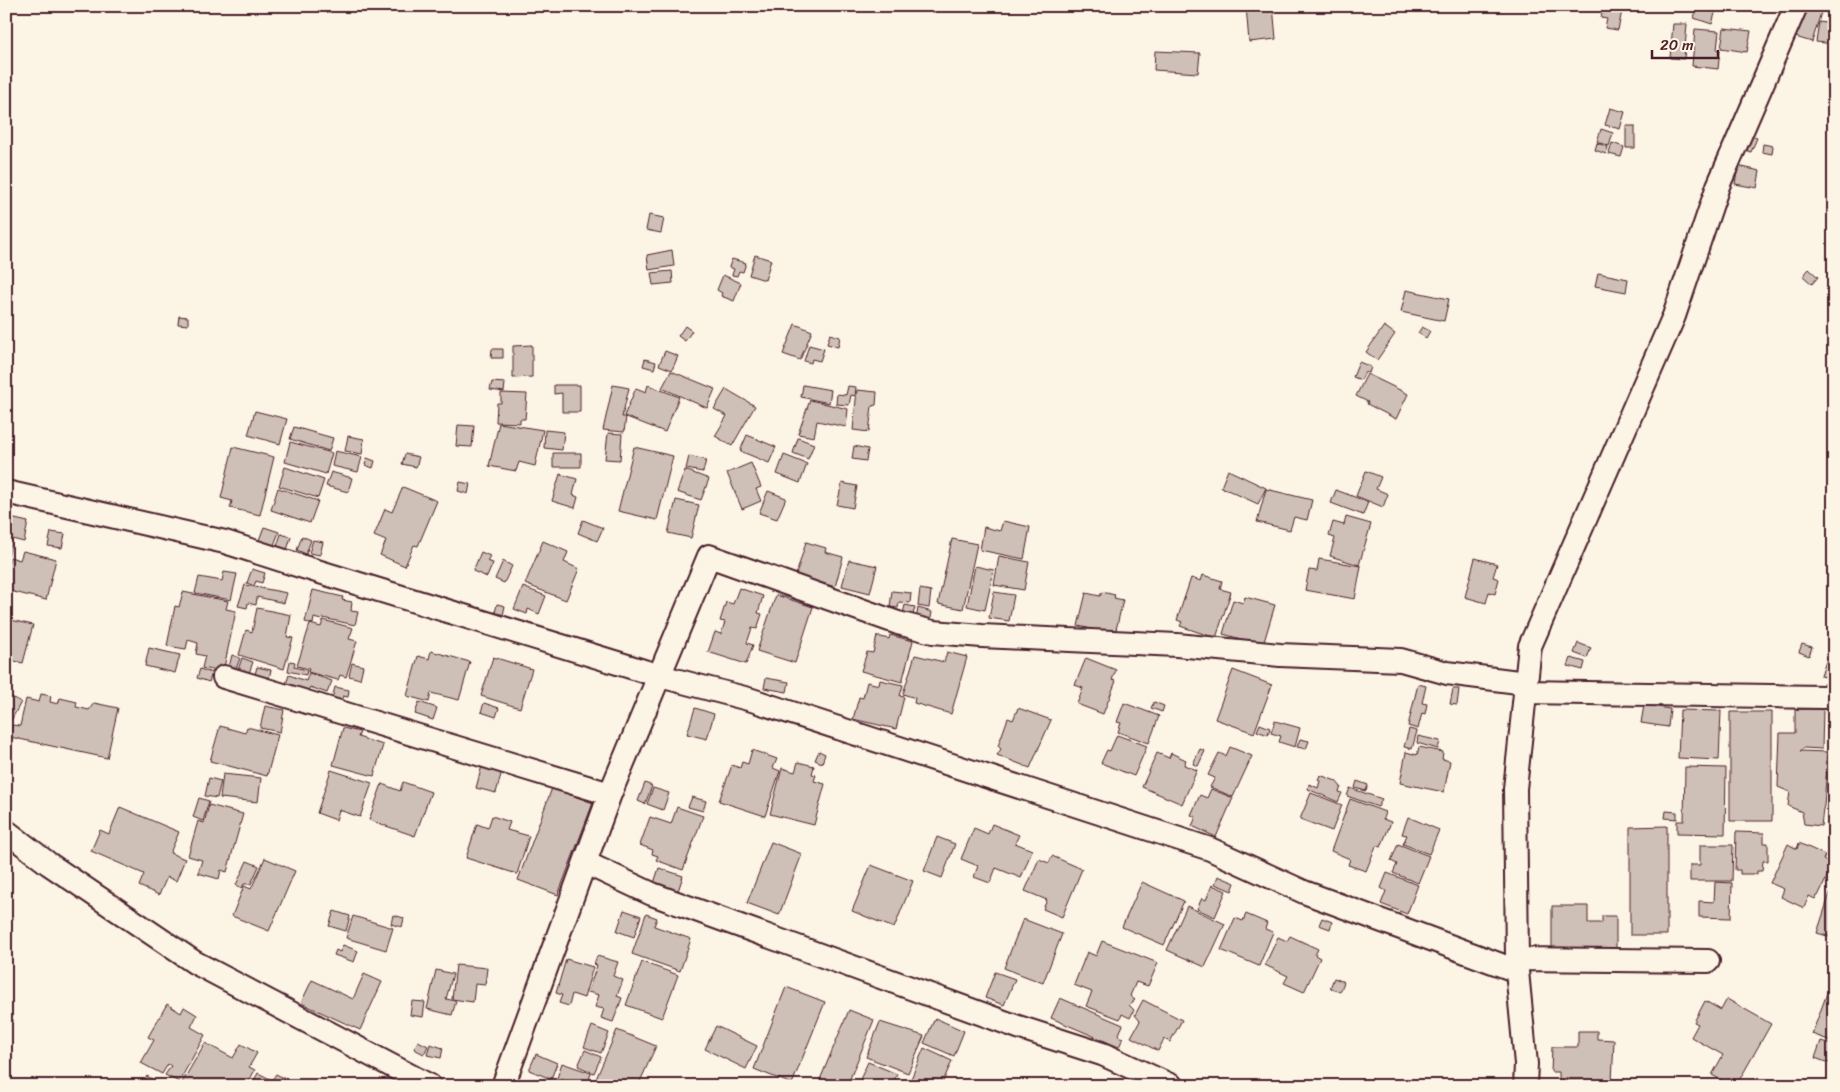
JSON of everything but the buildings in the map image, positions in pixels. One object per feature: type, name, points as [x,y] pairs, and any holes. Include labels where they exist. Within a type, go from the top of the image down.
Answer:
[{"type":"street","points":[[1708,961],[1518,959],[1515,789],[1530,646],[1674,316],[1718,186],[1796,6]]},
{"type":"street","points":[[6,492],[225,542],[660,676],[752,700],[1210,849],[1304,892],[1517,971],[1526,1064],[1525,1086]]},
{"type":"street","points":[[503,1086],[610,794],[709,556],[898,622],[933,632],[1177,645],[1280,655],[1401,660],[1447,673],[1525,688],[1824,697],[1834,694]]},
{"type":"street","points":[[224,677],[610,794]]},
{"type":"street","points":[[6,831],[49,864],[194,962],[430,1086]]},
{"type":"street","points":[[586,863],[652,894],[1018,1027],[1102,1054],[1172,1086]]}]
